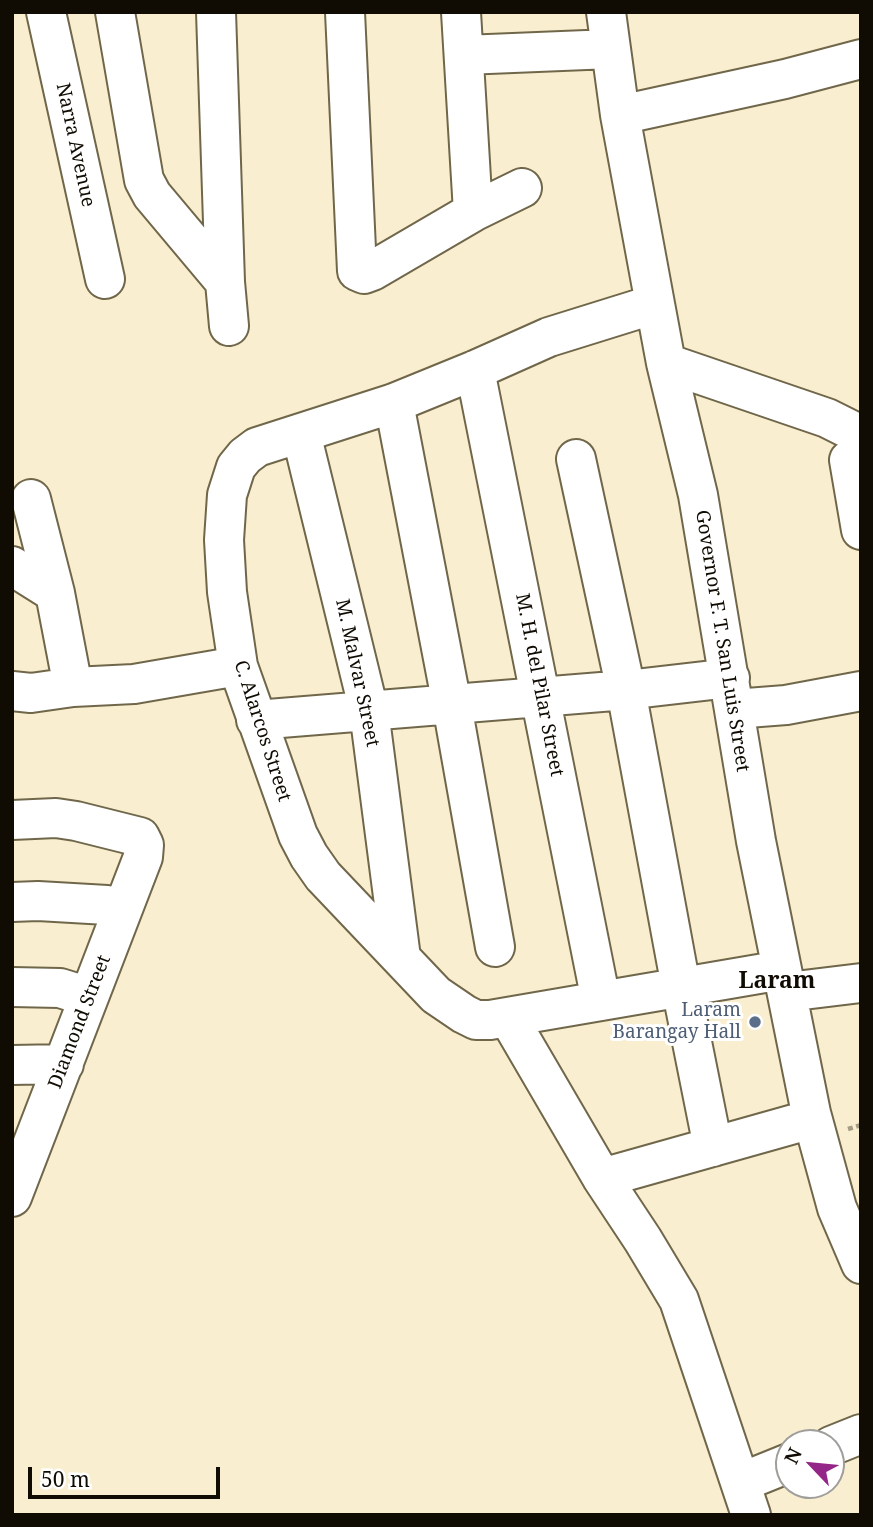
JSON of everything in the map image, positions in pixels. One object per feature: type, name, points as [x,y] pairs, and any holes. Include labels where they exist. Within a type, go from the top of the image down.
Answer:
[{"type":"street","name":"Narra Avenue","points":[[46,12],[104,279]]},
{"type":"street","points":[[115,12],[144,180],[152,195],[225,282]]},
{"type":"street","points":[[216,12],[225,282],[229,326]]},
{"type":"street","points":[[345,12],[357,271],[364,274],[372,271],[473,212],[522,188]]},
{"type":"street","points":[[461,12],[473,212]]},
{"type":"street","points":[[464,55],[608,31]]},
{"type":"street","name":"Governor F. T. San Luis Street","points":[[608,31],[620,115],[654,304],[698,495],[756,841],[815,1130],[837,1208],[861,1264]]},
{"type":"street","points":[[620,115],[785,79],[861,59]]},
{"type":"street","name":"C. Alarcos Street","points":[[654,304],[549,337],[394,403],[257,447],[245,456],[230,481],[224,540],[227,592],[238,666],[298,835],[309,856],[323,876],[436,995],[457,1011],[476,1020],[490,1020],[681,987],[785,981],[861,983]]},
{"type":"street","points":[[666,363],[827,418],[855,447],[861,530]]},
{"type":"street","name":"M. H. del Pilar Street","points":[[475,370],[601,1001]]},
{"type":"street","points":[[394,403],[495,947]]},
{"type":"street","name":"M. Malvar Street","points":[[301,433],[369,711],[401,958]]},
{"type":"street","points":[[576,458],[626,690],[713,1147]]},
{"type":"street","points":[[31,499],[55,593],[73,687]]},
{"type":"street","points":[[12,566],[55,593]]},
{"type":"street","points":[[12,691],[31,693],[73,687],[134,684],[238,666]]},
{"type":"street","points":[[256,720],[626,690],[732,693],[786,705],[861,691]]},
{"type":"street","name":"Diamond Street","points":[[12,820],[55,818],[76,821],[140,838],[144,845],[143,858],[64,1064],[20,1155],[12,1197]]},
{"type":"street","points":[[12,902],[107,905],[122,911]]},
{"type":"street","points":[[12,987],[61,988],[89,997]]},
{"type":"street","points":[[508,1017],[602,1178],[679,1300],[747,1499],[775,1475]]},
{"type":"street","points":[[12,1065],[64,1064]]},
{"type":"street","points":[[602,1178],[794,1124]]},
{"type":"place","name":"Laram Barangay Hall","points":[[755,1022]]},
{"type":"district","name":"Laram","points":[[777,981]]}]
